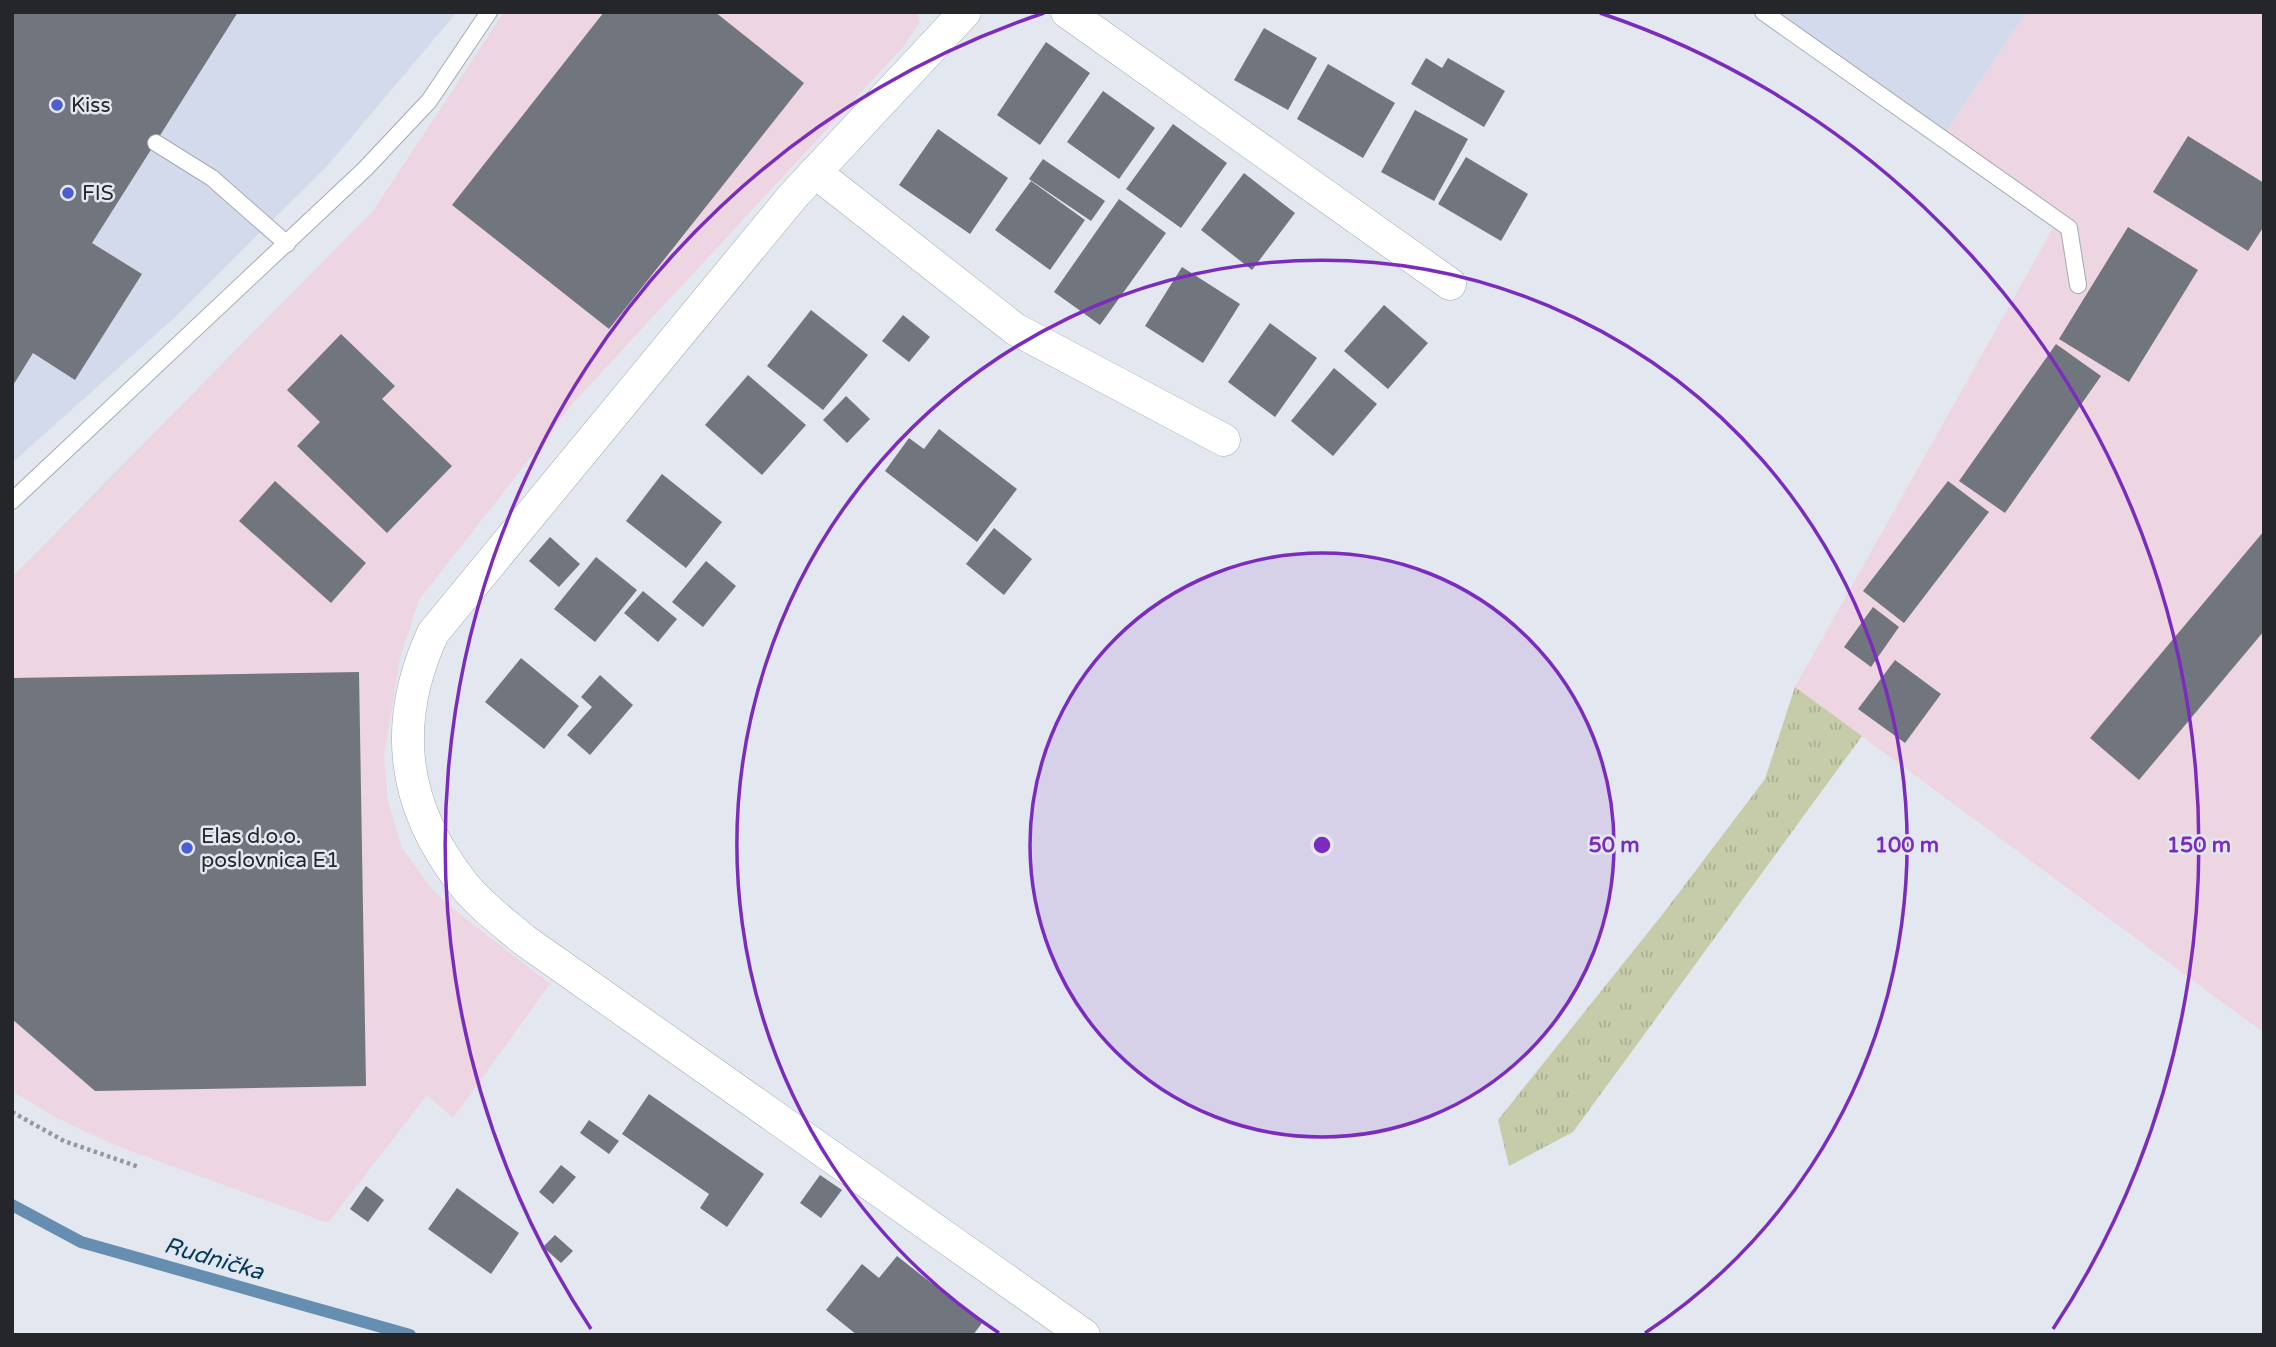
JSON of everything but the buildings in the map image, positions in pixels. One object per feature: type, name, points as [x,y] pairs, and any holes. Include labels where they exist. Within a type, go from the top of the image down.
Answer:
[{"type":"street","points":[[965,12],[815,172],[433,633],[418,666],[409,700],[410,779],[419,810],[465,886],[524,940],[1084,1335]]},
{"type":"street","points":[[1066,12],[1450,284]]},
{"type":"street","points":[[815,172],[1015,329],[1224,440]]},
{"type":"lane","points":[[12,501],[365,169],[429,101],[489,12]]},
{"type":"lane","points":[[1763,12],[2069,228],[2078,285]]},
{"type":"lane","points":[[156,143],[212,178],[287,244]]},
{"type":"path","points":[[12,1112],[64,1141],[139,1167]]},
{"type":"shaded area","points":[[12,12],[457,12],[328,165],[173,319],[12,463]]},
{"type":"shaded area","points":[[504,12],[917,12],[920,22],[903,47],[574,402],[419,600],[400,658],[384,756],[388,801],[402,848],[432,889],[451,907],[550,984],[453,1118],[427,1095],[328,1223],[117,1146],[55,1117],[12,1091],[12,577],[373,211]]},
{"type":"shaded area","points":[[1780,12],[2027,12],[1942,138]]},
{"type":"shaded area","points":[[2027,12],[2264,12],[2264,1033],[1795,687],[2057,221],[1942,138]]},
{"type":"green space","points":[[1795,687],[1862,736],[1573,1132],[1509,1166],[1498,1120],[1662,915],[1765,779]]},
{"type":"waterway","name":"Rudnička","points":[[12,1205],[81,1242],[410,1335]]},
{"type":"place","name":"Kiss","points":[[57,105]]},
{"type":"place","name":"FIS","points":[[68,193]]},
{"type":"place","name":"Elas d.o.o. poslovnica E1","points":[[187,848]]}]
